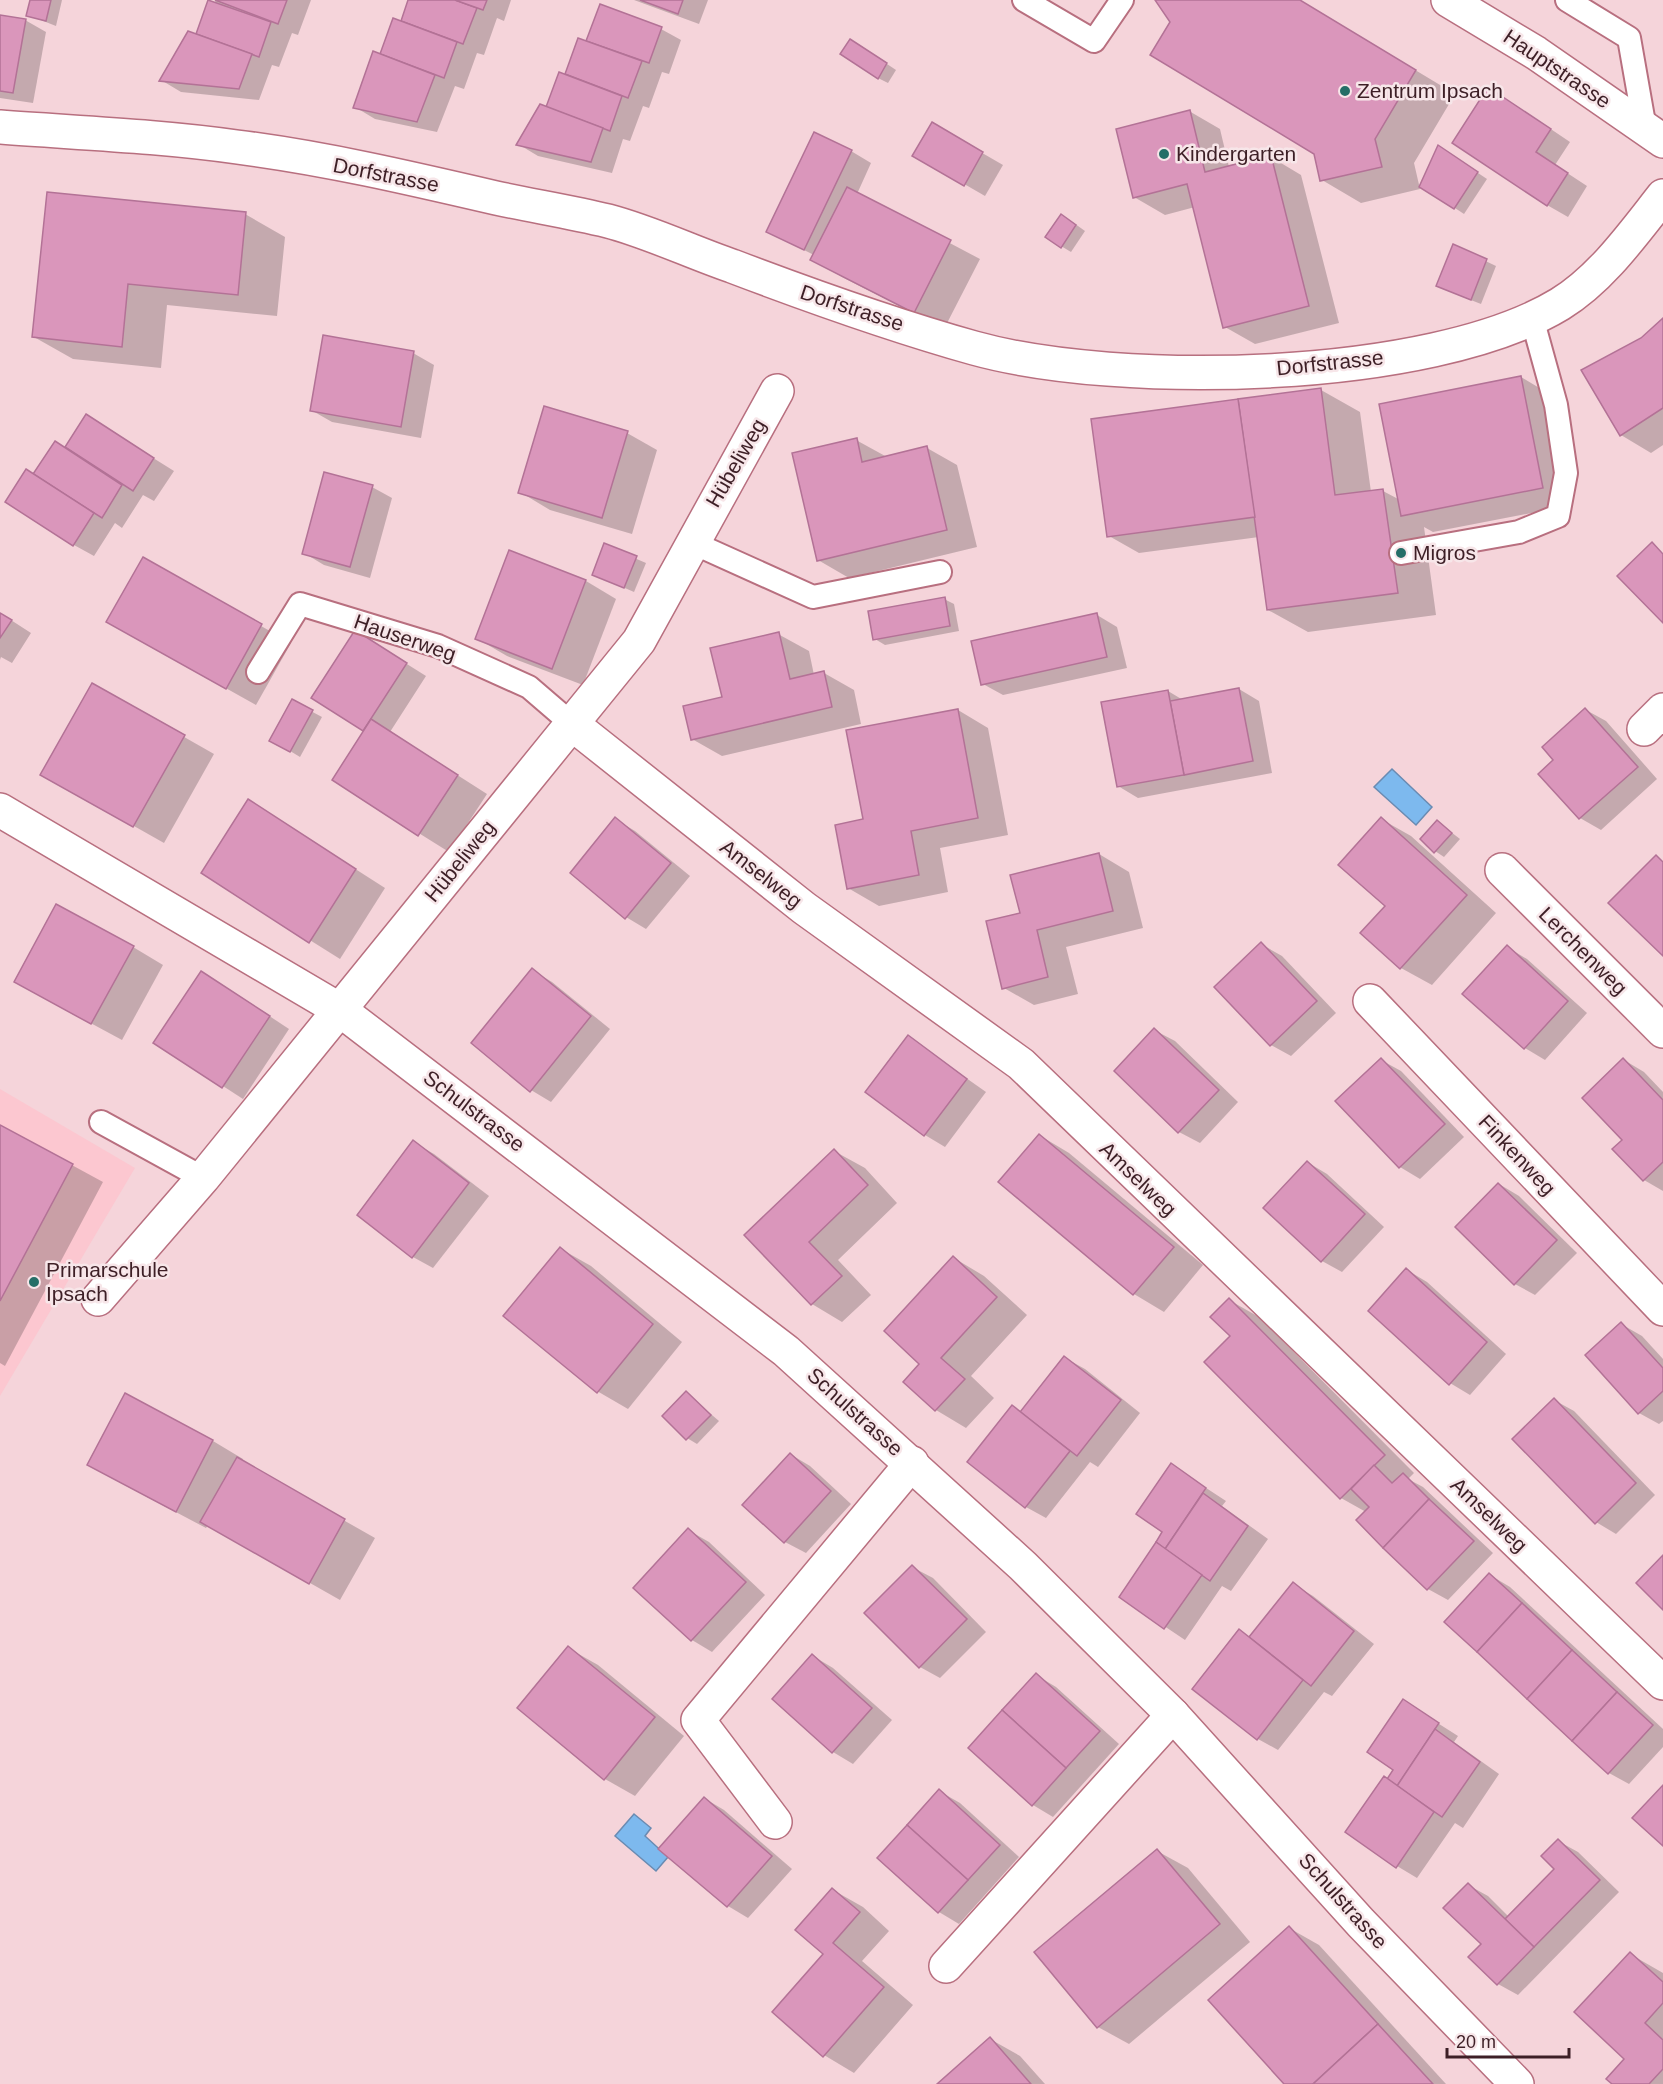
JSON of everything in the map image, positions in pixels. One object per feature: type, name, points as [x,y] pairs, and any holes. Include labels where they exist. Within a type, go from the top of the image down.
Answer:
[{"type":"street","name":"Hauptstrasse","points":[[1448,0],[1536,53],[1654,135]]},
{"type":"street","name":"Dorfstrasse","points":[[0,127],[236,146],[408,178],[612,222],[816,298],[978,349],[1090,368],[1222,373],[1337,364],[1422,352],[1478,338],[1532,318],[1561,303],[1591,281],[1663,196]]},
{"type":"street","name":"Hübeliweg","points":[[98,1299],[203,1178],[639,641],[691,543],[777,391]]},
{"type":"street","name":"Amselweg","points":[[572,724],[804,908],[1021,1064],[1663,1683]]},
{"type":"street","name":"Schulstrasse","points":[[0,810],[340,1010],[786,1351],[1023,1566],[1173,1715],[1361,1923],[1517,2084]]},
{"type":"street","name":"Lerchenweg","points":[[1502,870],[1663,1031]]},
{"type":"street","name":"Finkenweg","points":[[1370,1001],[1663,1309]]},
{"type":"street","name":"Schulstrasse","points":[[775,1822],[699,1720],[912,1463]]},
{"type":"street","points":[[946,1966],[1173,1715]]},
{"type":"lane","points":[[1024,0],[1094,41],[1122,0]]},
{"type":"lane","points":[[1567,0],[1629,38],[1654,135]]},
{"type":"lane","points":[[1401,553],[1519,532],[1558,516],[1566,473],[1556,405],[1532,318]]},
{"type":"lane","points":[[691,543],[813,597],[940,572]]},
{"type":"lane","name":"Hauserweg","points":[[258,672],[300,604],[438,646],[529,687],[572,724]]},
{"type":"lane","points":[[101,1122],[203,1178]]},
{"type":"shaded area","name":"Primarschule Ipsach","points":[[0,1089],[135,1168],[0,1396]]},
{"type":"water","points":[[1392,769],[1432,807],[1416,825],[1374,787]]},
{"type":"water","points":[[634,1814],[651,1828],[645,1836],[668,1857],[656,1871],[615,1836]]},
{"type":"building","points":[[30,0],[51,0],[46,21],[26,16]]},
{"type":"building","points":[[208,0],[271,22],[259,57],[196,34]]},
{"type":"building","points":[[215,0],[287,0],[278,24]]},
{"type":"building","points":[[408,0],[455,0],[477,8],[463,44],[401,21]]},
{"type":"building","points":[[455,0],[487,0],[483,10]]},
{"type":"building","points":[[640,0],[683,0],[678,14]]},
{"type":"building","points":[[1155,0],[1300,0],[1416,70],[1375,139],[1382,167],[1320,181],[1314,154],[1150,55],[1170,22]]},
{"type":"building","points":[[600,4],[662,27],[649,63],[586,41]]},
{"type":"building","points":[[0,15],[26,19],[13,93],[0,91]]},
{"type":"building","points":[[393,18],[457,42],[444,78],[380,54]]},
{"type":"building","points":[[188,31],[252,54],[239,89],[159,81]]},
{"type":"building","points":[[578,38],[642,61],[628,98],[565,74]]},
{"type":"building","points":[[850,39],[887,63],[878,79],[840,54]]},
{"type":"building","points":[[373,51],[435,75],[417,122],[353,108]]},
{"type":"building","points":[[559,72],[622,96],[610,131],[546,107]]},
{"type":"building","points":[[1488,87],[1551,129],[1536,152],[1568,173],[1547,206],[1452,143]]},
{"type":"building","points":[[540,104],[603,128],[591,162],[516,145]]},
{"type":"building","points":[[1190,110],[1205,172],[1271,155],[1309,306],[1223,328],[1187,184],[1133,198],[1116,129]]},
{"type":"building","points":[[932,122],[983,152],[964,186],[912,156]]},
{"type":"building","points":[[814,132],[852,150],[804,250],[766,232]]},
{"type":"building","points":[[1438,145],[1478,172],[1454,209],[1419,187]]},
{"type":"building","points":[[847,187],[951,240],[914,313],[810,260]]},
{"type":"building","points":[[47,192],[246,212],[238,295],[128,284],[122,347],[32,337]]},
{"type":"building","points":[[1061,214],[1076,225],[1061,248],[1045,237]]},
{"type":"building","points":[[1453,244],[1487,259],[1471,300],[1436,286]]},
{"type":"building","points":[[1663,318],[1663,408],[1620,436],[1581,370],[1641,338]]},
{"type":"building","points":[[323,335],[414,351],[401,427],[310,411]]},
{"type":"building","points":[[1521,376],[1543,488],[1401,516],[1379,404]]},
{"type":"building","points":[[1321,388],[1335,495],[1383,489],[1398,593],[1267,610],[1238,399]]},
{"type":"building","points":[[1238,399],[1255,517],[1107,537],[1091,419]]},
{"type":"building","points":[[544,406],[628,431],[602,518],[518,493]]},
{"type":"building","points":[[86,414],[154,458],[133,491],[65,447]]},
{"type":"building","points":[[857,438],[862,462],[927,446],[947,530],[817,561],[792,453]]},
{"type":"building","points":[[55,441],[122,485],[102,518],[33,474]]},
{"type":"building","points":[[26,469],[94,513],[73,546],[5,502]]},
{"type":"building","points":[[324,472],[373,485],[350,567],[302,554]]},
{"type":"building","points":[[1652,542],[1663,554],[1663,623],[1617,576]]},
{"type":"building","points":[[604,543],[637,556],[624,588],[592,575]]},
{"type":"building","points":[[509,550],[586,580],[552,669],[475,639]]},
{"type":"building","points":[[143,557],[262,624],[226,689],[106,622]]},
{"type":"building","points":[[945,597],[950,626],[873,640],[868,611]]},
{"type":"building","points":[[0,613],[12,620],[0,638]]},
{"type":"building","points":[[1097,613],[1107,657],[981,685],[971,641]]},
{"type":"building","points":[[355,630],[407,663],[363,731],[311,698]]},
{"type":"building","points":[[779,632],[790,679],[824,671],[832,707],[691,740],[683,706],[722,697],[710,648]]},
{"type":"building","points":[[92,683],[185,735],[133,827],[40,775]]},
{"type":"building","points":[[1239,688],[1253,761],[1184,775],[1170,701]]},
{"type":"building","points":[[1168,690],[1184,775],[1117,787],[1101,702]]},
{"type":"building","points":[[292,699],[313,710],[290,752],[269,741]]},
{"type":"building","points":[[1585,708],[1638,767],[1579,819],[1538,774],[1553,760],[1542,747]]},
{"type":"building","points":[[958,709],[978,818],[911,831],[919,875],[847,889],[835,825],[863,819],[846,730]]},
{"type":"building","points":[[371,719],[458,775],[418,836],[332,780]]},
{"type":"building","points":[[248,799],[356,869],[309,943],[201,873]]},
{"type":"building","points":[[615,817],[671,863],[625,919],[570,873]]},
{"type":"building","points":[[1381,817],[1467,895],[1400,969],[1360,933],[1385,906],[1338,865]]},
{"type":"building","points":[[1437,820],[1452,833],[1434,853],[1420,839]]},
{"type":"building","points":[[1099,853],[1113,911],[1037,930],[1048,977],[1002,989],[986,921],[1020,913],[1010,875]]},
{"type":"building","points":[[1656,855],[1663,862],[1663,956],[1608,903]]},
{"type":"building","points":[[56,904],[134,946],[91,1024],[14,982]]},
{"type":"building","points":[[1261,942],[1317,1001],[1270,1046],[1214,987]]},
{"type":"building","points":[[1507,945],[1568,1001],[1524,1049],[1462,994]]},
{"type":"building","points":[[532,968],[591,1016],[530,1092],[471,1043]]},
{"type":"building","points":[[201,971],[270,1016],[222,1088],[153,1043]]},
{"type":"building","points":[[1154,1028],[1219,1090],[1178,1133],[1114,1071]]},
{"type":"building","points":[[908,1035],[967,1079],[924,1136],[865,1092]]},
{"type":"building","points":[[1381,1058],[1445,1124],[1399,1168],[1335,1101]]},
{"type":"building","points":[[1623,1058],[1663,1100],[1663,1162],[1643,1181],[1612,1149],[1622,1140],[1582,1098]]},
{"type":"building","points":[[0,1125],[73,1164],[0,1301]]},
{"type":"building","points":[[1039,1134],[1174,1247],[1133,1295],[998,1182]]},
{"type":"building","points":[[413,1140],[469,1183],[412,1258],[357,1215]]},
{"type":"building","points":[[834,1149],[868,1185],[809,1242],[842,1276],[811,1305],[744,1235]]},
{"type":"building","points":[[1307,1161],[1365,1214],[1321,1262],[1263,1208]]},
{"type":"building","points":[[1498,1183],[1557,1240],[1514,1285],[1455,1227]]},
{"type":"building","points":[[560,1247],[653,1324],[597,1393],[503,1316]]},
{"type":"building","points":[[953,1256],[997,1297],[941,1358],[965,1379],[935,1411],[903,1382],[919,1364],[884,1331]]},
{"type":"building","points":[[1406,1268],[1487,1342],[1449,1385],[1368,1311]]},
{"type":"building","points":[[1229,1298],[1385,1455],[1340,1499],[1204,1362],[1230,1336],[1210,1317]]},
{"type":"building","points":[[1621,1322],[1663,1368],[1663,1391],[1638,1414],[1585,1355]]},
{"type":"building","points":[[1064,1356],[1121,1400],[1077,1456],[1020,1412]]},
{"type":"building","points":[[686,1391],[711,1415],[686,1440],[662,1416]]},
{"type":"building","points":[[125,1393],[213,1440],[176,1512],[87,1465]]},
{"type":"building","points":[[1554,1398],[1636,1483],[1595,1524],[1512,1439]]},
{"type":"building","points":[[1012,1405],[1070,1451],[1025,1508],[967,1462]]},
{"type":"building","points":[[790,1453],[831,1491],[784,1543],[742,1505]]},
{"type":"building","points":[[237,1457],[345,1519],[309,1584],[200,1522]]},
{"type":"building","points":[[1171,1463],[1206,1488],[1165,1549],[1156,1542],[1162,1532],[1136,1514]]},
{"type":"building","points":[[1374,1465],[1392,1483],[1403,1473],[1429,1499],[1383,1548],[1356,1520],[1369,1507],[1351,1489]]},
{"type":"building","points":[[1203,1493],[1248,1526],[1210,1581],[1165,1549]]},
{"type":"building","points":[[1429,1499],[1474,1541],[1427,1590],[1383,1548]]},
{"type":"building","points":[[688,1528],[746,1582],[691,1641],[633,1588]]},
{"type":"building","points":[[1156,1542],[1202,1575],[1164,1629],[1119,1597]]},
{"type":"building","points":[[1663,1555],[1663,1610],[1636,1583]]},
{"type":"building","points":[[912,1565],[967,1619],[919,1668],[864,1613]]},
{"type":"building","points":[[1489,1573],[1522,1603],[1477,1652],[1444,1622]]},
{"type":"building","points":[[1293,1582],[1354,1631],[1311,1686],[1249,1637]]},
{"type":"building","points":[[1522,1603],[1572,1650],[1527,1699],[1477,1652]]},
{"type":"building","points":[[1239,1629],[1303,1680],[1257,1740],[1192,1689]]},
{"type":"building","points":[[568,1646],[655,1717],[604,1780],[517,1708]]},
{"type":"building","points":[[1572,1650],[1617,1692],[1572,1741],[1527,1699]]},
{"type":"building","points":[[812,1654],[872,1708],[832,1753],[772,1699]]},
{"type":"building","points":[[1036,1673],[1100,1731],[1066,1768],[1002,1710]]},
{"type":"building","points":[[1617,1692],[1653,1725],[1608,1774],[1572,1741]]},
{"type":"building","points":[[1403,1699],[1439,1723],[1397,1786],[1387,1779],[1393,1770],[1367,1752]]},
{"type":"building","points":[[1002,1710],[1066,1768],[1032,1806],[968,1748]]},
{"type":"building","points":[[1435,1729],[1480,1762],[1442,1817],[1397,1786]]},
{"type":"building","points":[[1384,1776],[1434,1812],[1396,1868],[1345,1832]]},
{"type":"building","points":[[1663,1785],[1663,1846],[1632,1818]]},
{"type":"building","points":[[939,1789],[1000,1845],[968,1880],[907,1825]]},
{"type":"building","points":[[704,1797],[772,1856],[727,1907],[658,1849]]},
{"type":"building","points":[[907,1825],[968,1880],[938,1913],[877,1858]]},
{"type":"building","points":[[1558,1839],[1600,1880],[1534,1947],[1505,1919],[1554,1869],[1541,1856]]},
{"type":"building","points":[[1157,1849],[1220,1924],[1097,2028],[1034,1952]]},
{"type":"building","points":[[1468,1883],[1534,1947],[1497,1985],[1468,1957],[1481,1944],[1443,1908]]},
{"type":"building","points":[[832,1888],[860,1912],[833,1943],[884,1987],[823,2057],[772,2012],[823,1954],[795,1930]]},
{"type":"building","points":[[1289,1926],[1378,2024],[1313,2084],[1284,2084],[1208,2000]]},
{"type":"building","points":[[1630,1952],[1663,1982],[1663,2003],[1645,2023],[1663,2040],[1663,2069],[1649,2084],[1612,2084],[1606,2079],[1624,2059],[1574,2012]]},
{"type":"building","points":[[1378,2024],[1433,2084],[1313,2084]]},
{"type":"building","points":[[990,2037],[1031,2084],[937,2084]]},
{"type":"place","name":"Zentrum Ipsach","points":[[1345,91]]},
{"type":"place","name":"Kindergarten","points":[[1164,154]]},
{"type":"place","name":"Migros","points":[[1401,553]]},
{"type":"place","name":"Primarschule Ipsach","points":[[34,1282]]}]
